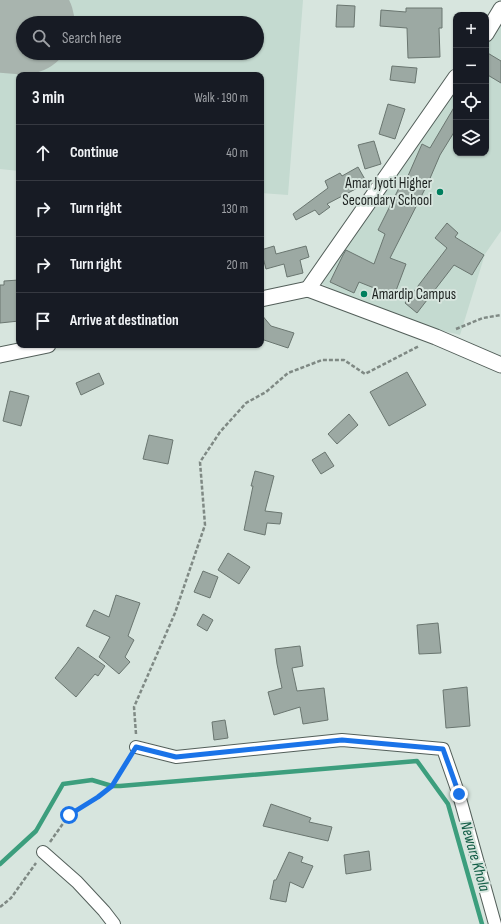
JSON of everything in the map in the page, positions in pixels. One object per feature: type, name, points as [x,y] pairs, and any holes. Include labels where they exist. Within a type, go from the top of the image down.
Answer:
[{"type":"street","points":[[489,29],[501,9]]},
{"type":"street","points":[[308,289],[453,81]]},
{"type":"street","points":[[264,298],[308,289],[436,337],[501,365]]},
{"type":"street","points":[[0,355],[34,348]]},
{"type":"street","points":[[136,747],[176,757],[342,740],[443,749],[459,794],[495,924]]},
{"type":"street","points":[[43,852],[77,882],[114,924]]},
{"type":"path","points":[[0,907],[11,898],[69,815],[98,797],[112,786],[136,747],[134,707],[175,613],[205,525],[200,462],[220,432],[246,403],[266,392],[288,373],[322,360],[344,360],[366,374],[436,337],[483,318],[501,315]]},
{"type":"shaded area","points":[[0,0],[303,0],[288,195],[264,193],[264,72],[16,72],[16,171],[0,169]]},
{"type":"shaded area","name":"Amar Jyoti Higher Secondary School","points":[[501,21],[501,231],[485,254],[460,335],[395,319],[318,282],[453,84],[453,156],[489,156],[489,33]]},
{"type":"building","points":[[337,5],[355,6],[354,27],[336,27]]},
{"type":"building","points":[[406,8],[442,8],[442,28],[439,28],[440,57],[408,58],[407,28],[380,26],[381,10],[406,12]]},
{"type":"building","points":[[489,54],[501,61],[501,83],[489,76]]},
{"type":"building","points":[[392,66],[417,68],[415,83],[390,80]]},
{"type":"building","points":[[388,104],[405,109],[395,139],[379,134]]},
{"type":"building","points":[[453,109],[453,134],[440,155],[428,183],[390,258],[406,264],[394,296],[359,282],[354,293],[330,282],[346,250],[374,264],[385,234],[378,230],[401,184],[404,185],[422,144],[430,148]]},
{"type":"building","points":[[374,141],[381,164],[365,169],[358,145]]},
{"type":"building","points":[[358,167],[367,183],[327,204],[330,207],[319,215],[315,210],[296,220],[293,214],[328,188],[325,181],[340,173],[342,176]]},
{"type":"building","points":[[447,223],[458,233],[455,237],[484,255],[472,275],[454,265],[417,313],[405,303],[447,248],[435,238]]},
{"type":"building","points":[[274,246],[276,254],[306,246],[309,257],[300,260],[303,273],[287,277],[284,264],[266,269],[264,261],[264,249]]},
{"type":"building","points":[[16,280],[16,321],[0,323],[0,285],[4,285],[4,281]]},
{"type":"building","points":[[264,318],[271,326],[294,333],[288,348],[264,340]]},
{"type":"building","points":[[407,372],[426,405],[389,426],[370,392]]},
{"type":"building","points":[[99,373],[104,384],[81,395],[76,383]]},
{"type":"building","points":[[10,391],[29,396],[21,426],[3,421]]},
{"type":"building","points":[[349,414],[358,425],[337,444],[328,434]]},
{"type":"building","points":[[149,435],[173,440],[168,464],[143,459]]},
{"type":"building","points":[[325,452],[334,466],[321,474],[312,460]]},
{"type":"building","points":[[255,471],[274,476],[265,511],[282,513],[280,524],[267,523],[265,535],[244,530]]},
{"type":"building","points":[[228,553],[250,567],[239,584],[218,570]]},
{"type":"building","points":[[203,571],[218,577],[210,598],[194,592]]},
{"type":"building","points":[[116,595],[140,603],[128,636],[134,640],[125,657],[130,662],[119,674],[99,657],[110,637],[86,626],[94,610],[109,617]]},
{"type":"building","points":[[203,614],[213,620],[207,631],[197,625]]},
{"type":"building","points":[[438,623],[441,653],[419,654],[417,625]]},
{"type":"building","points":[[300,646],[303,666],[292,668],[297,691],[324,688],[328,720],[303,724],[300,707],[274,715],[268,692],[282,688],[275,649]]},
{"type":"building","points":[[78,647],[105,666],[98,676],[95,674],[76,697],[55,678]]},
{"type":"building","points":[[467,687],[470,726],[446,728],[443,690]]},
{"type":"building","points":[[225,720],[228,738],[214,740],[212,722]]},
{"type":"building","points":[[271,804],[311,818],[309,822],[332,827],[328,841],[263,826]]},
{"type":"building","points":[[369,851],[371,870],[346,874],[344,855]]},
{"type":"building","points":[[289,852],[303,857],[301,862],[313,866],[303,888],[290,882],[286,902],[270,899],[274,880],[276,880]]},
{"type":"waterway","name":"Neware Khola","points":[[0,864],[36,831],[63,784],[92,780],[112,786],[120,786],[417,761],[448,804],[482,924]]},
{"type":"runway","points":[[0,21],[16,22]]},
{"type":"place","name":"Amar Jyoti Higher Secondary School","points":[[440,192]]},
{"type":"place","name":"Amardip Campus","points":[[364,294]]},
{"type":"route","points":[[69,815],[98,797],[112,786],[136,747],[176,757],[342,740],[443,749],[459,794]]}]
